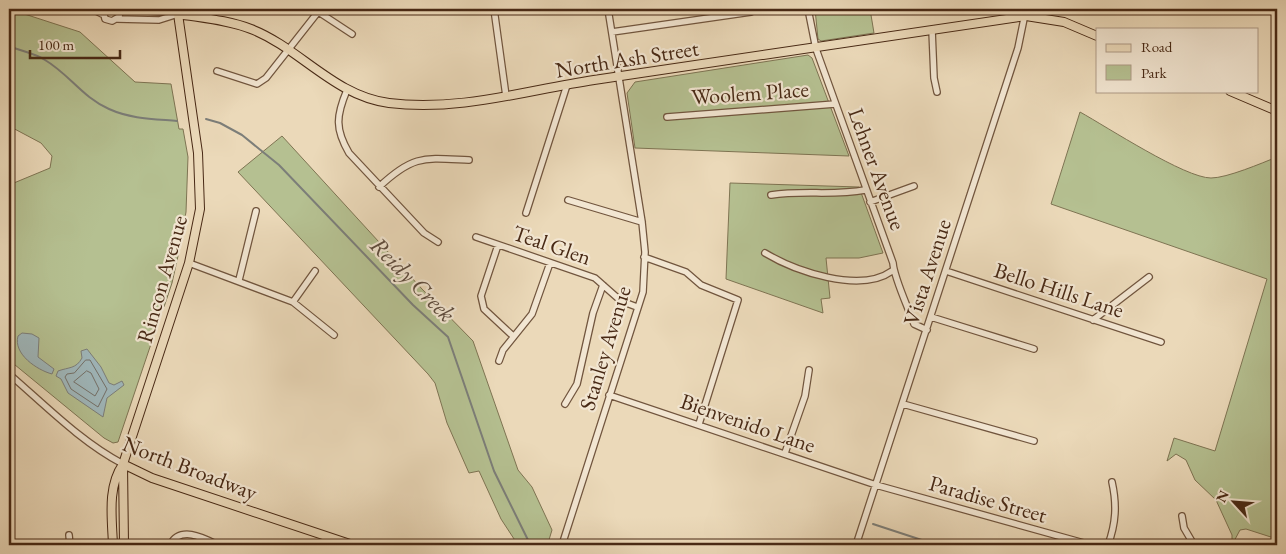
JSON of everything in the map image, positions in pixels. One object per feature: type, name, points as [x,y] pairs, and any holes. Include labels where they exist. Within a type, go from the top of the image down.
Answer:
[{"type":"main road","name":"North Ash Street","points":[[177,11],[251,29],[347,90],[370,99],[410,105],[439,105],[506,96],[619,76],[816,49],[1026,12],[1064,22],[1096,36]]},
{"type":"main road","name":"Rincon Avenue","points":[[123,464],[190,263],[201,196],[198,153],[177,11]]},
{"type":"main road","points":[[1232,92],[1277,110]]},
{"type":"main road","points":[[113,545],[112,490],[115,476],[123,464]]},
{"type":"main road","points":[[123,464],[124,545]]},
{"type":"main road","name":"North Broadway","points":[[123,464],[152,478],[353,545]]},
{"type":"street","points":[[92,9],[103,11],[110,21],[117,19],[159,20],[177,11]]},
{"type":"street","points":[[117,19],[120,9],[177,11]]},
{"type":"street","points":[[494,9],[506,96]]},
{"type":"street","name":"Stanley Avenue","points":[[562,545],[643,292],[642,222],[608,9]]},
{"type":"street","points":[[217,71],[257,84],[266,78],[288,51],[316,10],[352,34]]},
{"type":"street","points":[[612,32],[751,12]]},
{"type":"street","name":"Lehner Avenue","points":[[808,12],[816,49],[893,263],[892,271],[898,279],[914,324],[927,330]]},
{"type":"street","name":"Vista Avenue","points":[[856,545],[946,271],[1026,12]]},
{"type":"street","points":[[932,30],[934,78],[937,92]]},
{"type":"street","points":[[526,213],[567,85]]},
{"type":"street","points":[[347,90],[337,121],[340,138],[349,153],[379,187],[424,233],[438,242]]},
{"type":"street","name":"Woolem Place","points":[[667,117],[835,104]]},
{"type":"street","points":[[379,187],[398,169],[421,159],[469,160]]},
{"type":"street","points":[[870,202],[914,186]]},
{"type":"street","points":[[771,195],[796,191],[848,193],[866,190]]},
{"type":"street","points":[[568,200],[642,222]]},
{"type":"street","points":[[239,280],[256,211]]},
{"type":"street","name":"Teal Glen","points":[[476,237],[595,278],[621,302],[638,307]]},
{"type":"street","points":[[498,245],[481,296],[481,303],[484,309],[513,336]]},
{"type":"street","points":[[765,253],[786,265],[830,279],[861,279],[883,275],[892,271]]},
{"type":"street","points":[[644,257],[686,272],[701,284],[738,300],[699,424]]},
{"type":"street","points":[[190,263],[293,302],[334,335]]},
{"type":"street","points":[[499,361],[503,350],[532,314],[550,263]]},
{"type":"street","points":[[293,302],[315,271]]},
{"type":"street","name":"Bello Hills Lane","points":[[946,271],[1161,342]]},
{"type":"street","points":[[1093,320],[1149,277]]},
{"type":"street","points":[[565,404],[577,384],[593,314],[603,285]]},
{"type":"street","points":[[931,317],[1034,349]]},
{"type":"street","points":[[785,453],[805,396],[810,370]]},
{"type":"street","name":"North Broadway","points":[[9,374],[108,457],[123,464]]},
{"type":"street","name":"Bienvenido Lane","points":[[609,395],[876,484]]},
{"type":"street","points":[[903,404],[1034,441]]},
{"type":"street","points":[[1108,545],[1116,517],[1116,498],[1112,482]]},
{"type":"street","name":"Paradise Street","points":[[876,484],[1091,545]]},
{"type":"street","points":[[1182,516],[1184,528],[1194,545]]},
{"type":"street","points":[[170,545],[179,536],[187,534],[200,536],[218,545]]},
{"type":"street","points":[[69,535],[70,545]]},
{"type":"green space","points":[[9,9],[80,32],[135,82],[171,84],[179,129],[183,129],[188,157],[186,212],[178,256],[172,283],[164,307],[159,312],[152,341],[118,442],[113,443],[104,438],[9,360],[9,185],[50,168],[52,156],[41,143],[9,126]]},
{"type":"green space","points":[[815,9],[870,9],[874,33],[821,41],[818,39]]},
{"type":"green space","points":[[808,55],[812,58],[849,156],[635,148],[627,93],[635,82]]},
{"type":"green space","points":[[1080,112],[1165,161],[1199,176],[1211,178],[1226,176],[1277,157],[1277,539],[1246,529],[1240,530],[1232,545],[1232,535],[1216,500],[1195,480],[1186,460],[1176,454],[1167,461],[1174,438],[1215,451],[1267,279],[1051,204]]},
{"type":"green space","points":[[282,136],[422,289],[473,341],[518,470],[532,487],[552,530],[549,545],[518,545],[501,519],[479,471],[469,473],[447,423],[435,383],[238,172]]},
{"type":"green space","points":[[730,183],[859,187],[883,253],[859,258],[826,258],[830,298],[821,299],[823,313],[726,279]]},
{"type":"water","points":[[22,333],[32,334],[39,338],[38,357],[54,369],[52,374],[33,365],[23,355],[17,343],[18,336]]},
{"type":"water","points":[[87,349],[101,367],[109,383],[114,385],[122,381],[124,385],[107,398],[103,417],[68,393],[61,379],[56,376],[58,371],[77,364],[82,358],[81,351]]},
{"type":"waterway","name":"Reidy Creek","points":[[9,46],[45,60],[91,99],[109,109],[134,117],[177,121]]},
{"type":"waterway","name":"Reidy Creek","points":[[206,119],[220,123],[242,135],[279,165],[413,305],[448,337],[494,471],[528,540],[534,545]]},
{"type":"waterway","points":[[873,524],[937,545]]}]
